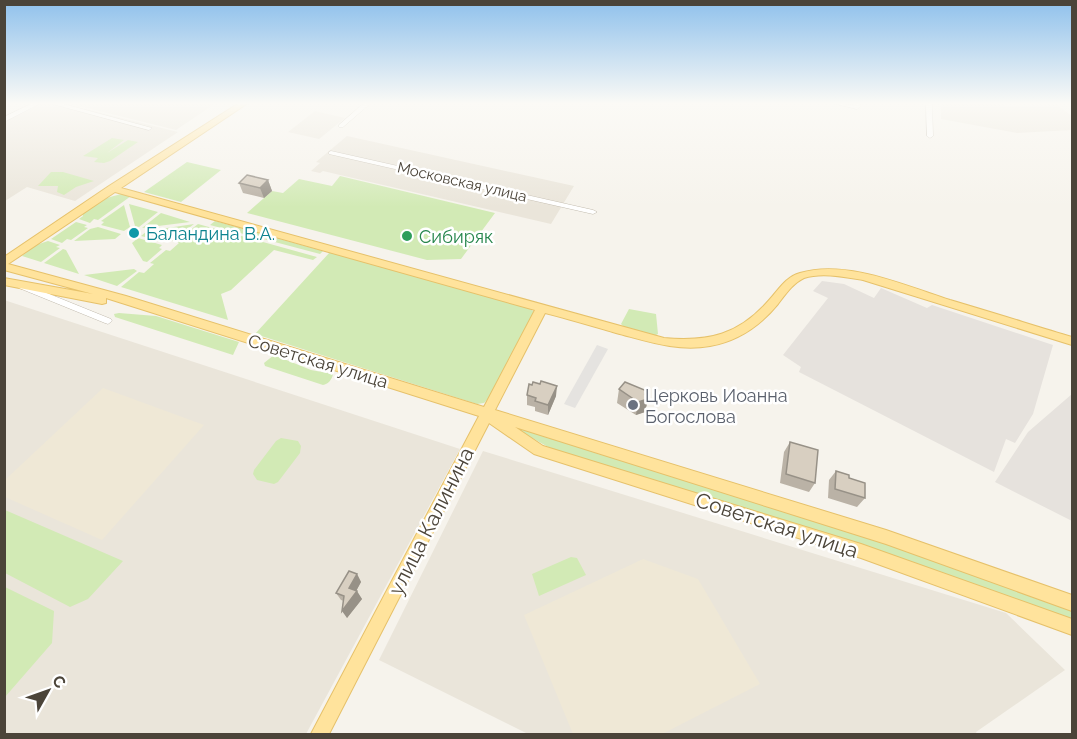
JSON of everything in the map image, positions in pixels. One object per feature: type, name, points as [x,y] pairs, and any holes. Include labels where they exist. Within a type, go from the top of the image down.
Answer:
[{"type":"main road","points":[[4,264],[112,188],[192,137]]},
{"type":"main road","points":[[112,188],[664,342],[695,344],[721,339],[747,329],[758,322],[791,281],[809,274],[829,272],[864,277],[1072,341]]},
{"type":"main road","name":"Советская улица","points":[[4,264],[886,537],[1072,603]]},
{"type":"main road","name":"Советская улица","points":[[10,282],[44,287],[182,319]]},
{"type":"main road","name":"улица Калинина","points":[[320,735],[542,308]]},
{"type":"main road","name":"Советская улица","points":[[488,414],[539,450],[861,551],[1072,627]]},
{"type":"street","name":"Московская улица","points":[[331,153],[593,212]]},
{"type":"street","points":[[10,282],[108,321]]},
{"type":"shaded area","points":[[4,137],[170,137],[75,201],[27,187],[5,201]]},
{"type":"shaded area","points":[[345,137],[354,137],[574,186],[551,224],[323,171],[320,173],[311,171],[320,163],[316,162]]},
{"type":"shaded area","points":[[822,281],[844,284],[874,298],[881,288],[927,308],[932,305],[1053,345],[1033,414],[1015,443],[1006,439],[994,472],[799,372],[801,367],[783,355],[828,298],[813,291]]},
{"type":"shaded area","points":[[4,300],[460,449],[306,734],[5,734]]},
{"type":"shaded area","points":[[597,345],[608,349],[575,408],[564,404]]},
{"type":"shaded area","points":[[103,388],[204,425],[102,540],[5,497],[5,480]]},
{"type":"shaded area","points":[[1072,394],[1072,521],[995,482],[1028,432]]},
{"type":"shaded area","points":[[483,451],[1006,613],[1065,670],[976,732],[977,734],[528,734],[379,660]]},
{"type":"shaded area","points":[[643,559],[698,579],[760,684],[662,734],[573,734],[524,615]]},
{"type":"green space","points":[[112,138],[124,140],[107,153],[128,140],[138,142],[104,163],[94,162],[98,158],[83,156]]},
{"type":"green space","points":[[187,162],[221,170],[181,202],[144,192]]},
{"type":"green space","points":[[51,172],[63,172],[94,181],[76,187],[64,195],[57,192],[58,186],[38,186]]},
{"type":"green space","name":"Сибиряк","points":[[340,176],[495,213],[461,259],[427,260],[247,213],[272,191],[283,193],[299,179],[332,186]]},
{"type":"green space","points":[[121,194],[131,196],[98,220],[94,219],[90,223],[79,219],[83,216],[82,213],[103,199]]},
{"type":"green space","points":[[129,204],[158,212],[139,227],[135,226]]},
{"type":"green space","points":[[124,205],[130,227],[124,231],[101,225],[104,222],[101,221]]},
{"type":"green space","points":[[161,213],[190,222],[142,228]]},
{"type":"green space","points":[[215,221],[323,251],[320,254],[210,225]]},
{"type":"green space","points":[[76,222],[87,225],[84,227],[88,228],[71,240],[67,239],[62,243],[51,239]]},
{"type":"green space","points":[[194,224],[172,241],[165,242],[141,236],[147,231]]},
{"type":"green space","points":[[198,224],[317,257],[313,260],[274,250],[231,290],[221,294],[228,320],[121,287],[139,272],[144,273],[154,264],[150,263],[166,250],[170,251],[179,243],[176,241]]},
{"type":"green space","points":[[98,227],[121,234],[115,239],[74,241],[90,229]]},
{"type":"green space","points":[[138,238],[162,245],[159,248],[162,249],[147,262],[143,261],[132,243]]},
{"type":"green space","points":[[48,241],[60,245],[56,247],[60,248],[41,262],[22,256],[36,245]]},
{"type":"green space","points":[[63,249],[66,250],[79,274],[44,263]]},
{"type":"green space","points":[[330,252],[527,307],[533,311],[533,317],[491,396],[484,403],[477,404],[255,334]]},
{"type":"green space","points":[[134,269],[137,271],[117,286],[84,275]]},
{"type":"green space","points":[[629,309],[656,314],[658,334],[654,336],[624,327],[621,324]]},
{"type":"green space","points":[[114,314],[156,316],[239,342],[233,355],[115,317]]},
{"type":"green space","points":[[274,355],[311,370],[333,374],[330,381],[323,385],[265,366],[264,363]]},
{"type":"green space","points":[[507,424],[932,559],[1072,609],[1072,621],[823,534],[550,448]]},
{"type":"green space","points":[[281,438],[298,441],[301,446],[300,453],[278,482],[274,484],[257,480],[253,474],[254,470],[276,441]]},
{"type":"green space","points":[[4,510],[123,561],[88,599],[70,607],[5,573]]},
{"type":"green space","points":[[571,557],[577,558],[586,575],[539,596],[532,574]]},
{"type":"green space","points":[[5,587],[54,611],[52,643],[5,697]]},
{"type":"building","points":[[247,175],[268,180],[260,188],[239,183]]},
{"type":"building","points":[[541,381],[557,386],[548,405],[535,401],[536,398],[527,395],[529,384],[532,385],[533,382],[540,384]]},
{"type":"building","points":[[625,382],[647,391],[645,394],[649,395],[648,399],[638,402],[619,389]]},
{"type":"building","points":[[790,442],[818,450],[815,483],[786,474]]},
{"type":"building","points":[[836,471],[865,483],[865,498],[835,489]]},
{"type":"building","points":[[349,571],[357,574],[349,588],[357,591],[342,611],[344,596],[336,593]]},
{"type":"place","name":"Баландина В.А.","points":[[134,233]]},
{"type":"place","name":"Сибиряк","points":[[407,236]]},
{"type":"place","name":"Церковь Иоанна Богослова","points":[[633,405]]}]
